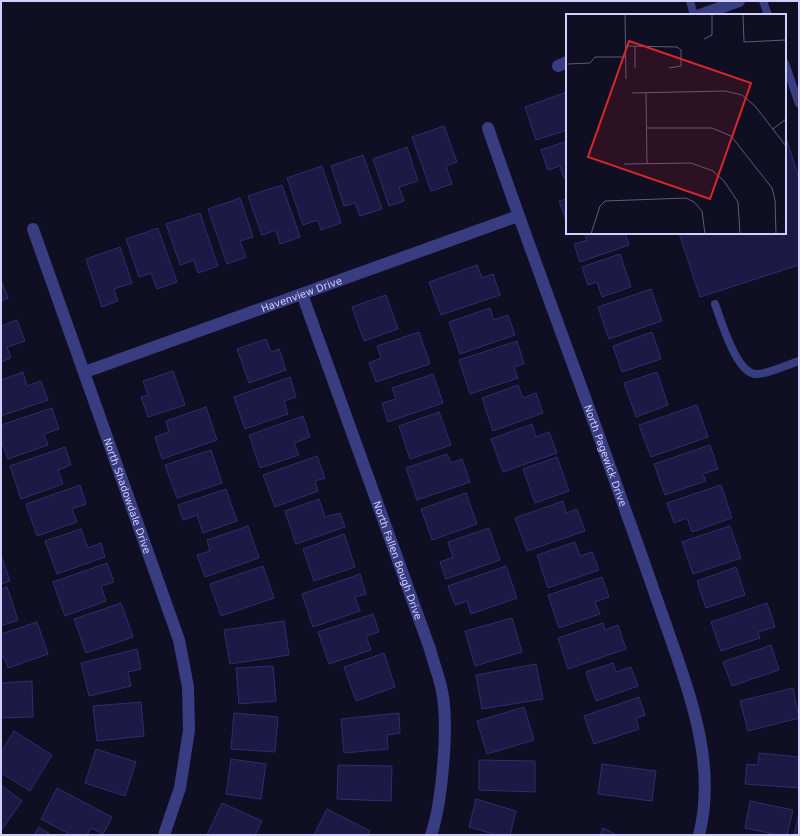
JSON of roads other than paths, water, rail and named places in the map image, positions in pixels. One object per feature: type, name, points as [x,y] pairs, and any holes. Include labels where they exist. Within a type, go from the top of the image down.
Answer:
[{"type":"street","points":[[703,14],[739,1]]},
{"type":"street","name":"North Pagewick Drive","points":[[488,128],[518,216],[588,402],[692,699],[704,760],[705,813],[699,835]]},
{"type":"street","name":"Havenview Drive","points":[[85,372],[518,216]]},
{"type":"street","name":"North Shadowdale Drive","points":[[33,229],[180,640],[188,687],[189,730],[180,788],[164,835]]},
{"type":"street","name":"North Fallen Bough Drive","points":[[302,294],[430,649],[443,697],[444,746],[439,794],[431,835]]},
{"type":"lane","points":[[690,1],[694,14]]},
{"type":"lane","points":[[763,1],[768,14]]},
{"type":"lane","points":[[786,66],[799,104]]},
{"type":"lane","points":[[715,304],[735,354],[745,371],[756,375],[799,361]]}]
